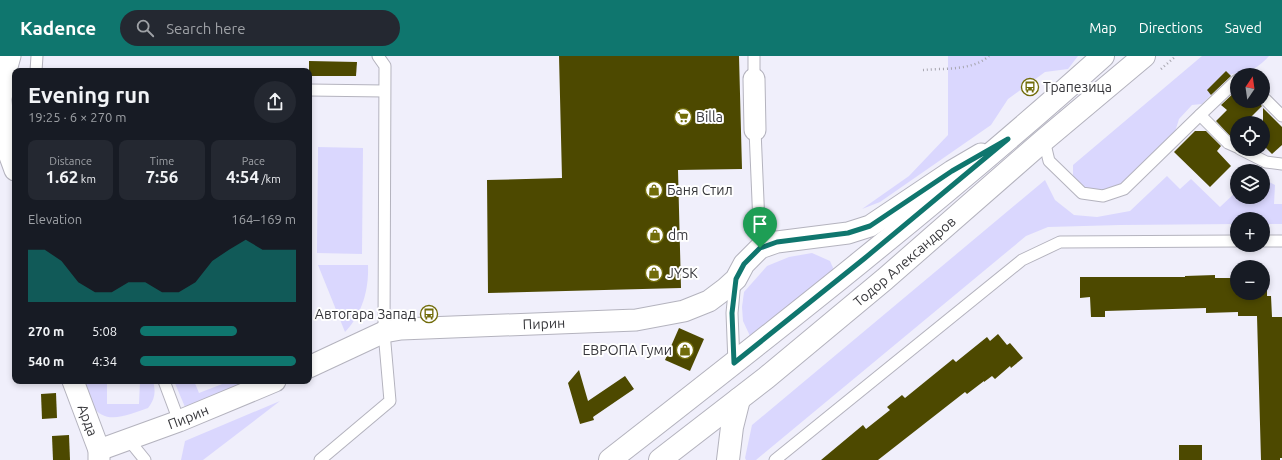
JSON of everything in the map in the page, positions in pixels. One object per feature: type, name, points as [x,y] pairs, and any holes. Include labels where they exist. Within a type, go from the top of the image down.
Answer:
[{"type":"main road","name":"Тодор Александров","points":[[610,460],[865,258],[1008,139],[1103,56]]},
{"type":"main road","name":"Тодор Александров","points":[[660,460],[739,399],[885,279],[1044,140],[1144,56]]},
{"type":"main road","points":[[728,460],[732,426],[739,399]]},
{"type":"street","points":[[10,56],[5,74],[1,100],[4,140],[12,162]]},
{"type":"street","points":[[754,79],[755,130]]},
{"type":"street","points":[[760,248],[777,242],[848,233],[870,226],[952,171],[1008,139]]},
{"type":"street","name":"Пирин","points":[[312,366],[384,332],[402,329],[435,326],[636,320],[684,311],[709,302],[736,279],[744,264],[760,248]]},
{"type":"street","name":"Арда","points":[[74,384],[99,455]]},
{"type":"street","name":"Пирин","points":[[99,455],[128,439],[178,421],[268,384]]},
{"type":"lane","points":[[36,68],[37,56]]},
{"type":"lane","points":[[320,460],[390,401],[384,332],[384,66],[378,56]]},
{"type":"lane","points":[[754,56],[754,79]]},
{"type":"lane","points":[[1044,140],[1049,160],[1082,193],[1103,196],[1124,190],[1230,87]]},
{"type":"lane","points":[[312,90],[384,91]]},
{"type":"lane","points":[[1270,104],[1282,116]]},
{"type":"lane","points":[[1200,115],[1230,144]]},
{"type":"lane","points":[[755,130],[760,248]]},
{"type":"lane","points":[[1254,156],[1266,162],[1282,164]]},
{"type":"lane","points":[[774,460],[1022,260],[1060,242],[1230,241]]},
{"type":"lane","points":[[1270,241],[1282,241]]},
{"type":"lane","points":[[734,363],[732,313],[736,279]]},
{"type":"lane","points":[[165,384],[178,421]]},
{"type":"lane","points":[[128,439],[145,460]]},
{"type":"path","points":[[923,70],[953,69],[983,61],[989,56]]},
{"type":"shaded area","points":[[948,56],[1078,56],[1068,69],[1045,72],[1008,99],[991,125],[880,202],[862,209],[909,176],[948,135]]},
{"type":"shaded area","points":[[1202,56],[1269,56],[1255,68],[1230,68],[1230,76],[1202,104],[1192,105],[1179,119],[1175,132],[1122,185],[1100,192],[1091,190],[1078,184],[1073,175],[1073,165]]},
{"type":"shaded area","points":[[318,147],[363,148],[362,254],[317,253]]},
{"type":"shaded area","points":[[1167,176],[1180,189],[1191,179],[1220,207],[1230,198],[1230,204],[1270,204],[1270,182],[1275,185],[1274,204],[1282,204],[1282,224],[1270,224],[1270,212],[1230,212],[1230,224],[1048,227],[1026,236],[756,460],[746,460],[745,458],[752,425],[1045,180],[1055,200],[1074,215],[1097,217],[1130,211]]},
{"type":"shaded area","points":[[812,253],[830,261],[834,270],[750,336],[743,321],[742,307],[744,292],[767,266],[789,257]]},
{"type":"shaded area","points":[[318,265],[368,265],[366,292],[363,301],[356,317],[345,332]]},
{"type":"shaded area","points":[[85,384],[107,384],[107,404],[139,404],[140,384],[153,384],[154,395],[148,408],[118,417],[104,416],[97,412],[88,396]]},
{"type":"shaded area","points":[[175,384],[195,384],[199,393],[222,384],[242,384],[185,407]]},
{"type":"shaded area","points":[[280,401],[203,460],[181,460],[185,441]]},
{"type":"building","points":[[559,56],[739,56],[742,169],[678,170],[681,288],[488,293],[487,180],[562,178]]},
{"type":"building","points":[[309,61],[357,62],[356,76],[312,76],[312,68],[309,68]]},
{"type":"building","points":[[1226,71],[1230,75],[1230,77],[1211,95],[1207,90]]},
{"type":"building","points":[[1230,97],[1230,108],[1260,108],[1252,116],[1230,116],[1230,136],[1216,121],[1227,110],[1221,105]]},
{"type":"building","points":[[1263,108],[1282,127],[1282,145],[1272,154],[1270,152],[1270,116],[1263,116]]},
{"type":"building","points":[[1195,131],[1206,131],[1221,146],[1217,151],[1230,165],[1230,167],[1210,187],[1174,152]]},
{"type":"building","points":[[1215,275],[1215,278],[1230,278],[1230,300],[1270,300],[1271,296],[1272,317],[1282,317],[1282,458],[1280,458],[1280,460],[1261,460],[1257,316],[1238,316],[1238,312],[1206,313],[1206,308],[1105,311],[1105,317],[1091,317],[1090,297],[1080,298],[1080,277]]},
{"type":"building","name":"ЕВРОПА Гуми","points":[[679,328],[704,339],[690,371],[665,360]]},
{"type":"building","points":[[998,334],[1007,345],[1010,343],[1023,358],[1011,368],[1010,366],[995,379],[992,376],[967,394],[965,392],[878,460],[821,460],[863,425],[866,429],[890,410],[887,407],[902,395],[905,398],[953,359],[956,362],[987,337],[990,341]]},
{"type":"building","points":[[579,370],[588,401],[625,376],[634,389],[593,417],[594,420],[580,424],[568,383]]},
{"type":"building","points":[[56,393],[57,418],[42,419],[41,394]]},
{"type":"building","points":[[69,435],[70,460],[53,460],[52,436]]},
{"type":"building","points":[[1179,445],[1202,445],[1202,460],[1179,460]]},
{"type":"place","name":"Трапезица","points":[[1030,87]]},
{"type":"place","name":"Billa","points":[[683,117]]},
{"type":"place","name":"Баня Стил","points":[[654,190]]},
{"type":"place","name":"dm","points":[[655,235]]},
{"type":"place","name":"JYSK","points":[[654,273]]},
{"type":"place","name":"Автогара Запад","points":[[429,314]]},
{"type":"place","name":"ЕВРОПА Гуми","points":[[685,350]]},
{"type":"route","points":[[1008,139],[854,267],[734,363],[732,313],[736,279],[744,264],[760,248],[777,242],[848,233],[870,226],[952,171],[1008,139]]}]
